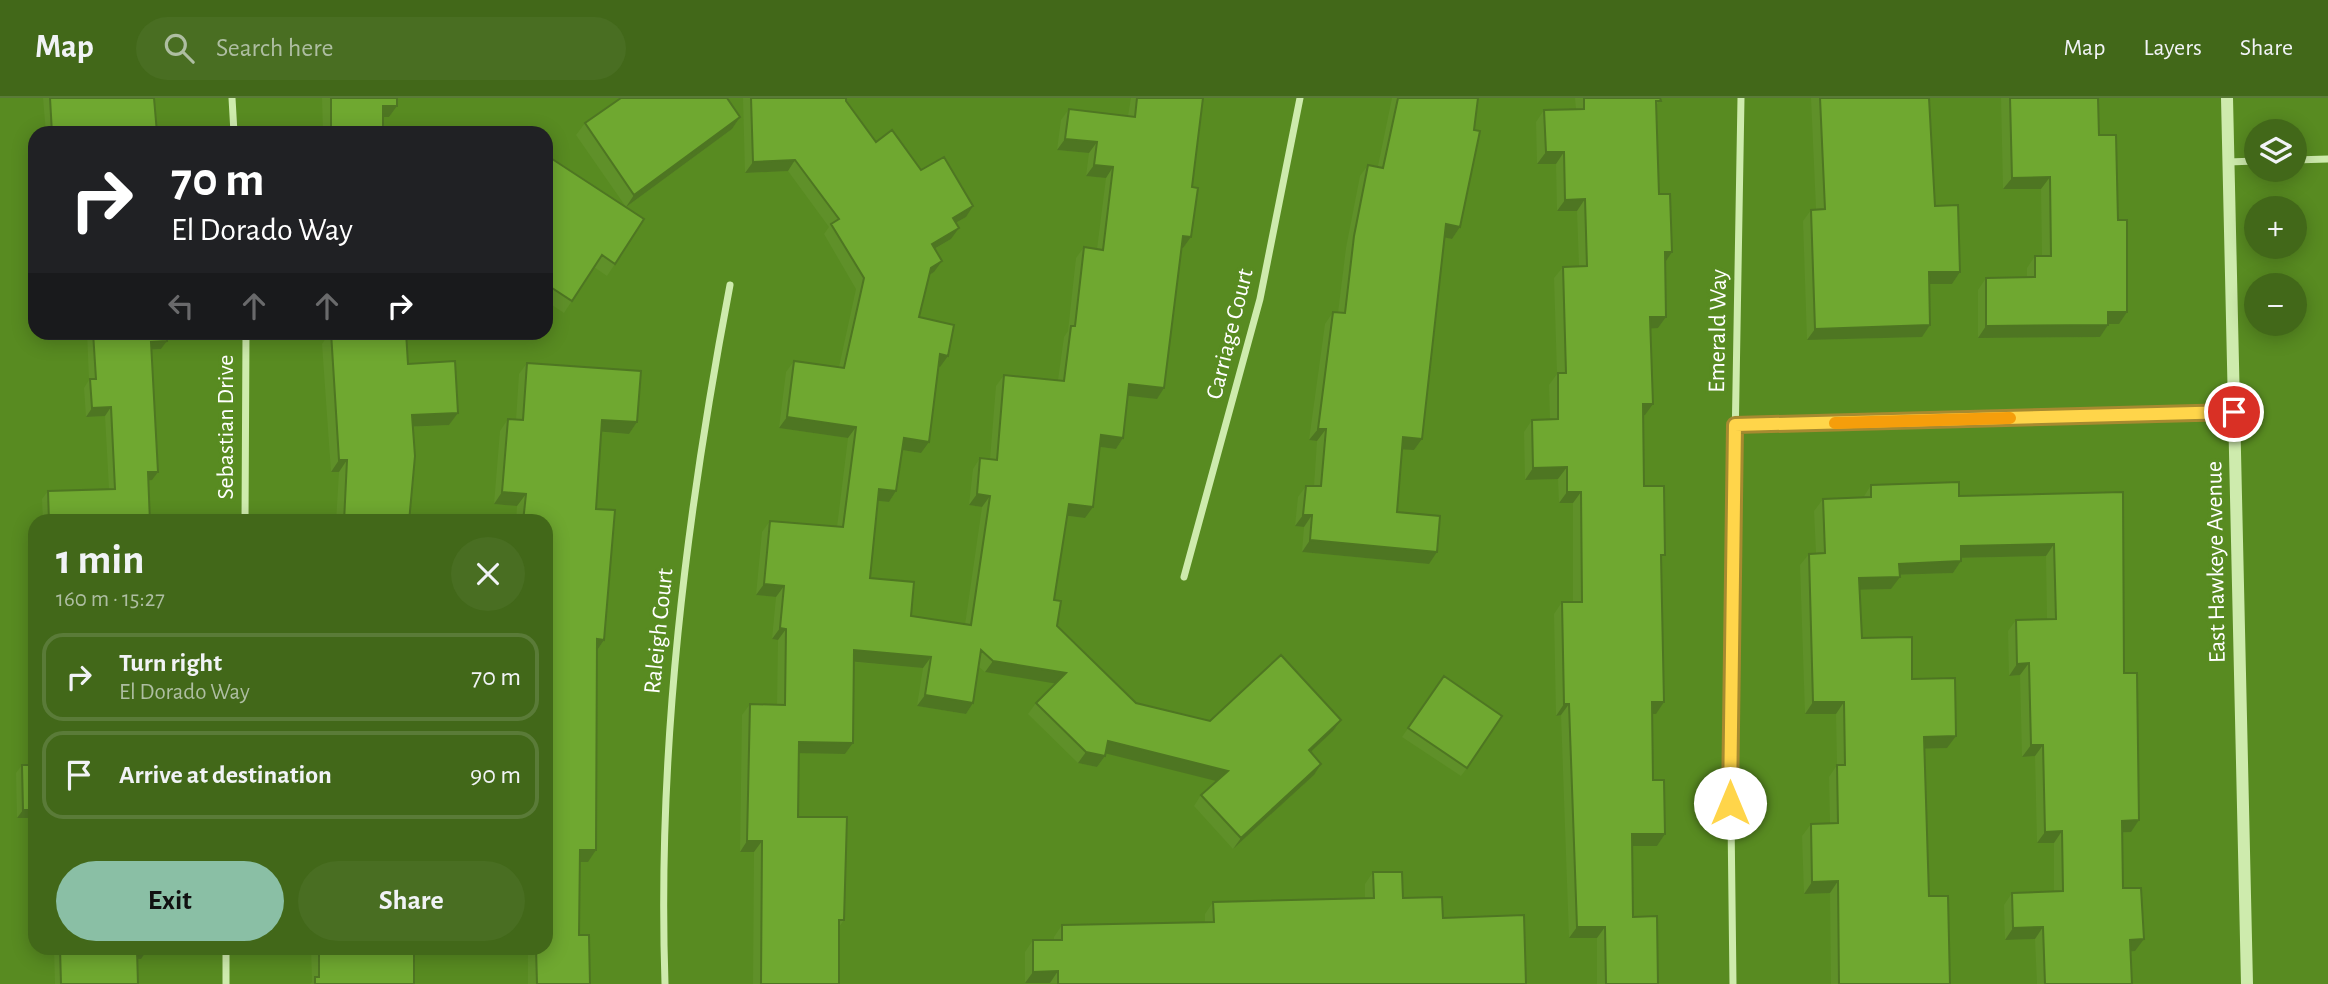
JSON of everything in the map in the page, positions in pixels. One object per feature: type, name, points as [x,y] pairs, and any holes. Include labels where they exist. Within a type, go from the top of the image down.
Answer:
[{"type":"street","points":[[232,98],[234,126]]},
{"type":"street","name":"Carriage Court","points":[[1184,577],[1260,299],[1300,98]]},
{"type":"street","name":"Emerald Way","points":[[1733,984],[1730,734],[1741,98]]},
{"type":"street","name":"East Hawkeye Avenue","points":[[2227,98],[2247,984]]},
{"type":"street","points":[[2307,160],[2328,159]]},
{"type":"street","points":[[2228,162],[2244,161]]},
{"type":"street","name":"Raleigh Court","points":[[665,984],[666,802],[676,646],[702,438],[730,285]]},
{"type":"street","name":"Sebastian Drive","points":[[245,514],[246,340]]},
{"type":"street","points":[[1735,425],[2234,412]]},
{"type":"street","points":[[226,955],[226,984]]},
{"type":"building","points":[[50,98],[154,98],[156,126],[52,126]]},
{"type":"building","points":[[331,98],[397,98],[397,106],[383,106],[383,126],[331,126]]},
{"type":"building","points":[[621,98],[727,98],[740,117],[634,195],[585,123]]},
{"type":"building","points":[[751,98],[846,98],[876,142],[892,130],[921,170],[944,157],[973,206],[953,218],[959,228],[932,244],[942,261],[931,268],[919,317],[954,325],[948,356],[940,354],[929,442],[904,438],[896,491],[879,489],[870,578],[914,582],[911,616],[971,625],[990,496],[977,494],[980,458],[997,460],[1004,375],[1064,381],[1071,326],[1075,326],[1084,247],[1103,250],[1113,167],[1094,165],[1097,142],[1065,139],[1069,109],[1135,117],[1137,98],[1203,98],[1192,187],[1198,188],[1191,237],[1183,236],[1164,388],[1129,384],[1123,438],[1101,435],[1093,507],[1069,504],[1054,600],[1061,601],[1057,626],[1136,703],[1210,721],[1281,655],[1341,720],[1309,750],[1321,764],[1241,838],[1201,795],[1228,771],[1108,741],[1105,756],[1086,752],[1036,703],[1066,673],[993,661],[981,650],[973,703],[925,695],[931,657],[854,650],[853,743],[799,742],[798,817],[847,817],[844,920],[839,920],[839,984],[761,984],[762,841],[747,841],[750,704],[785,705],[786,629],[780,628],[784,586],[764,584],[770,521],[843,527],[856,427],[787,417],[794,361],[844,368],[864,278],[831,224],[839,219],[795,160],[753,162]]},
{"type":"building","points":[[1398,98],[1478,98],[1474,130],[1480,131],[1460,227],[1446,224],[1422,439],[1403,437],[1397,512],[1440,516],[1437,552],[1310,540],[1312,515],[1303,515],[1306,486],[1321,486],[1326,429],[1318,429],[1333,312],[1345,313],[1354,236],[1368,165],[1383,168]]},
{"type":"building","points":[[1584,98],[1660,98],[1661,101],[1656,101],[1659,194],[1670,194],[1672,252],[1665,252],[1666,317],[1650,317],[1653,404],[1643,404],[1644,486],[1664,486],[1665,555],[1661,555],[1664,702],[1652,702],[1653,780],[1664,780],[1665,834],[1632,834],[1633,917],[1657,916],[1658,984],[1606,984],[1605,927],[1577,927],[1569,704],[1564,704],[1562,602],[1582,602],[1581,492],[1567,492],[1567,467],[1533,468],[1532,420],[1558,419],[1558,373],[1566,373],[1563,267],[1587,266],[1585,199],[1565,200],[1564,152],[1546,152],[1544,110],[1584,109]]},
{"type":"building","points":[[1820,98],[1929,98],[1935,206],[1958,205],[1960,272],[1929,272],[1930,325],[1815,329],[1811,210],[1825,209]]},
{"type":"building","points":[[2010,98],[2098,98],[2099,135],[2116,135],[2118,220],[2127,220],[2127,312],[2108,312],[2108,325],[1986,326],[1986,278],[2035,277],[2035,256],[2051,256],[2050,177],[2012,178]]},
{"type":"building","points":[[553,160],[644,219],[615,264],[602,255],[572,301],[553,289]]},
{"type":"building","points":[[94,340],[167,340],[151,342],[158,472],[148,472],[150,514],[49,514],[48,491],[115,489],[111,407],[92,408],[90,379],[96,379]]},
{"type":"building","points":[[332,340],[406,340],[408,364],[455,361],[458,413],[412,415],[415,456],[410,514],[344,514],[347,460],[339,460]]},
{"type":"building","points":[[527,363],[641,371],[637,422],[602,420],[596,509],[615,510],[604,640],[597,639],[596,850],[580,850],[579,935],[589,935],[590,984],[537,984],[536,955],[553,955],[553,514],[524,514],[526,494],[502,492],[508,419],[523,420]]},
{"type":"building","points":[[1959,482],[1959,496],[2123,492],[2124,673],[2137,673],[2139,820],[2122,821],[2123,888],[2141,888],[2144,939],[2130,940],[2132,984],[2045,984],[2043,927],[2013,928],[2012,893],[2063,891],[2062,831],[2045,832],[2043,745],[2031,745],[2029,663],[2017,664],[2016,620],[2056,619],[2054,544],[1961,546],[1961,561],[1899,564],[1900,577],[1859,578],[1862,638],[1912,637],[1912,679],[1955,678],[1956,736],[1924,737],[1929,896],[1948,896],[1950,984],[1839,984],[1838,881],[1812,882],[1811,824],[1838,823],[1837,765],[1845,765],[1844,702],[1813,702],[1809,554],[1825,553],[1823,499],[1871,497],[1871,485]]},
{"type":"building","points":[[1444,676],[1502,716],[1467,768],[1408,728]]},
{"type":"building","points":[[22,765],[28,765],[28,810],[23,810]]},
{"type":"building","points":[[1373,872],[1402,872],[1403,898],[1442,897],[1443,918],[1524,915],[1526,984],[1058,984],[1058,971],[1033,972],[1033,940],[1062,940],[1062,925],[1214,922],[1213,902],[1374,898]]},
{"type":"building","points":[[60,955],[137,955],[138,984],[61,984]]},
{"type":"building","points":[[319,955],[414,955],[414,984],[315,984],[315,977],[319,977]]},
{"type":"slow traffic","points":[[1835,423],[2010,418]]},
{"type":"route","points":[[1730,803],[1735,425],[2234,412]]}]
